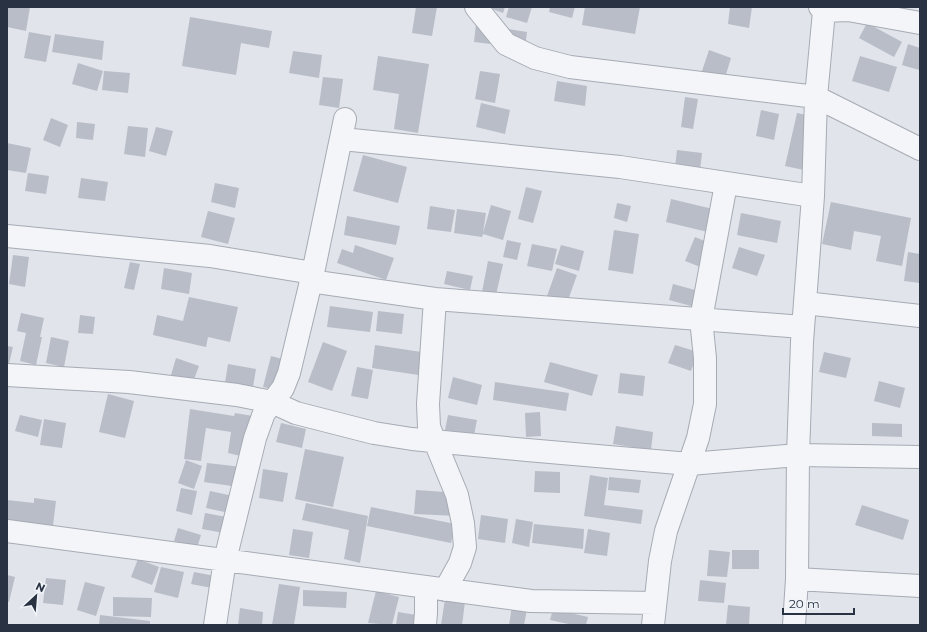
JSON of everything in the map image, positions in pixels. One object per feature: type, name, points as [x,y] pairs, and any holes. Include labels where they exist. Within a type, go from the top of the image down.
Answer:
[{"type":"street","points":[[476,7],[506,44],[535,58],[570,67],[816,97],[920,149]]},
{"type":"street","points":[[794,625],[797,579],[798,455],[803,327],[814,196],[816,97],[822,9],[848,10],[920,23]]},
{"type":"street","points":[[215,625],[225,560],[254,438],[264,413],[283,388],[289,373],[312,277],[343,129],[620,167],[814,196]]},
{"type":"street","points":[[653,625],[666,531],[698,438],[705,404],[705,358],[701,319],[726,184]]},
{"type":"street","points":[[7,236],[210,256],[312,277],[436,299],[803,327]]},
{"type":"street","points":[[424,625],[426,613],[435,589],[460,563],[465,547],[463,523],[457,495],[429,427],[428,404],[436,299]]},
{"type":"street","points":[[805,303],[920,316]]},
{"type":"street","points":[[7,375],[129,382],[272,402],[296,413],[374,433],[434,441],[690,464],[798,455],[920,457]]},
{"type":"street","points":[[7,531],[531,601],[655,603]]},
{"type":"street","points":[[797,579],[920,586]]},
{"type":"building","points":[[7,7],[30,7],[26,31],[7,27]]},
{"type":"building","points":[[416,7],[437,7],[432,36],[412,33]]},
{"type":"building","points":[[487,7],[505,7],[503,13]]},
{"type":"building","points":[[509,7],[532,7],[527,23],[506,17]]},
{"type":"building","points":[[550,7],[575,7],[572,18],[549,12]]},
{"type":"building","points":[[585,7],[640,7],[635,34],[582,25]]},
{"type":"building","points":[[730,7],[752,7],[749,28],[728,24]]},
{"type":"building","points":[[190,17],[272,31],[269,48],[241,43],[236,75],[182,66]]},
{"type":"building","points":[[867,23],[902,42],[894,57],[859,38]]},
{"type":"building","points":[[476,24],[527,32],[525,48],[474,42]]},
{"type":"building","points":[[29,32],[51,36],[46,62],[24,58]]},
{"type":"building","points":[[55,34],[104,41],[102,60],[52,52]]},
{"type":"building","points":[[908,44],[920,48],[919,70],[902,65]]},
{"type":"building","points":[[709,50],[731,58],[724,81],[701,74]]},
{"type":"building","points":[[293,51],[322,55],[319,78],[289,73]]},
{"type":"building","points":[[378,56],[429,64],[418,133],[394,129],[399,94],[373,90]]},
{"type":"building","points":[[860,56],[897,67],[889,92],[852,81]]},
{"type":"building","points":[[78,63],[103,71],[97,91],[72,84]]},
{"type":"building","points":[[104,71],[130,73],[128,93],[102,90]]},
{"type":"building","points":[[480,71],[500,74],[495,103],[475,99]]},
{"type":"building","points":[[323,77],[343,79],[339,108],[319,105]]},
{"type":"building","points":[[557,81],[587,86],[585,106],[554,101]]},
{"type":"building","points":[[685,97],[698,99],[693,129],[681,127]]},
{"type":"building","points":[[481,103],[510,110],[505,134],[476,127]]},
{"type":"building","points":[[761,110],[779,114],[774,140],[756,136]]},
{"type":"building","points":[[797,113],[817,117],[804,170],[785,166]]},
{"type":"building","points":[[51,118],[68,125],[60,147],[43,140]]},
{"type":"building","points":[[77,122],[95,124],[93,140],[76,138]]},
{"type":"building","points":[[128,126],[148,128],[145,157],[124,154]]},
{"type":"building","points":[[156,127],[173,131],[166,156],[149,151]]},
{"type":"building","points":[[7,143],[31,148],[26,173],[7,170]]},
{"type":"building","points":[[677,150],[702,153],[700,171],[675,168]]},
{"type":"building","points":[[363,155],[407,167],[398,203],[353,191]]},
{"type":"building","points":[[28,173],[49,176],[46,194],[25,191]]},
{"type":"building","points":[[81,178],[108,182],[105,201],[78,198]]},
{"type":"building","points":[[215,183],[239,188],[235,208],[211,202]]},
{"type":"building","points":[[526,187],[542,191],[533,223],[518,219]]},
{"type":"building","points":[[671,199],[717,210],[712,233],[666,222]]},
{"type":"building","points":[[831,202],[911,218],[902,266],[876,261],[881,236],[854,231],[851,250],[822,244]]},
{"type":"building","points":[[617,203],[631,206],[627,222],[614,218]]},
{"type":"building","points":[[491,205],[511,211],[503,240],[483,234],[482,237],[454,233],[457,209],[486,213],[483,233]]},
{"type":"building","points":[[430,206],[455,210],[451,232],[427,229]]},
{"type":"building","points":[[208,211],[235,218],[228,244],[201,237]]},
{"type":"building","points":[[741,213],[781,221],[777,243],[737,235]]},
{"type":"building","points":[[347,216],[400,226],[396,245],[344,235]]},
{"type":"building","points":[[614,230],[639,234],[633,274],[608,270]]},
{"type":"building","points":[[695,237],[712,244],[703,268],[685,261]]},
{"type":"building","points":[[507,240],[521,243],[517,260],[503,257]]},
{"type":"building","points":[[532,244],[557,249],[552,271],[527,266]]},
{"type":"building","points":[[355,245],[394,258],[386,280],[337,263],[342,249],[353,253]]},
{"type":"building","points":[[561,245],[584,251],[579,271],[555,264]]},
{"type":"building","points":[[739,247],[765,255],[757,276],[732,268]]},
{"type":"building","points":[[908,252],[920,254],[920,283],[904,281]]},
{"type":"building","points":[[13,255],[29,257],[25,287],[9,284]]},
{"type":"building","points":[[488,261],[503,264],[496,295],[482,292]]},
{"type":"building","points":[[130,262],[140,264],[134,290],[124,288]]},
{"type":"building","points":[[164,268],[192,273],[189,294],[161,289]]},
{"type":"building","points":[[557,268],[577,275],[567,303],[547,296]]},
{"type":"building","points":[[447,271],[473,276],[470,290],[444,284]]},
{"type":"building","points":[[673,284],[706,293],[702,309],[669,300]]},
{"type":"building","points":[[189,297],[238,307],[230,342],[208,337],[206,347],[153,335],[157,315],[183,321]]},
{"type":"building","points":[[330,306],[373,312],[370,332],[327,327]]},
{"type":"building","points":[[378,311],[404,314],[402,334],[376,331]]},
{"type":"building","points":[[21,313],[44,318],[40,337],[42,337],[36,365],[20,361],[26,333],[17,331]]},
{"type":"building","points":[[80,315],[95,317],[93,334],[78,333]]},
{"type":"building","points":[[51,337],[69,341],[64,367],[46,363]]},
{"type":"building","points":[[323,342],[347,351],[332,391],[308,382]]},
{"type":"building","points":[[375,345],[428,353],[425,376],[372,368]]},
{"type":"building","points":[[675,345],[698,352],[691,371],[668,363]]},
{"type":"building","points":[[7,346],[13,347],[9,364],[7,364]]},
{"type":"building","points":[[824,352],[851,358],[846,378],[819,372]]},
{"type":"building","points":[[271,356],[286,360],[278,390],[263,387]]},
{"type":"building","points":[[176,358],[199,366],[193,382],[171,375]]},
{"type":"building","points":[[550,362],[598,375],[592,396],[544,382]]},
{"type":"building","points":[[228,364],[256,369],[253,387],[225,383]]},
{"type":"building","points":[[357,367],[373,370],[368,399],[351,396]]},
{"type":"building","points":[[620,373],[645,376],[643,396],[618,393]]},
{"type":"building","points":[[453,377],[482,385],[477,405],[448,398]]},
{"type":"building","points":[[879,381],[905,388],[900,408],[874,401]]},
{"type":"building","points":[[495,382],[569,393],[566,411],[493,400]]},
{"type":"building","points":[[108,394],[134,401],[125,438],[99,432]]},
{"type":"building","points":[[190,409],[234,416],[235,413],[253,416],[245,457],[228,453],[231,432],[206,428],[201,461],[184,459]]},
{"type":"building","points":[[540,412],[541,436],[526,437],[525,413]]},
{"type":"building","points":[[20,415],[42,420],[38,437],[15,431]]},
{"type":"building","points":[[448,415],[477,420],[474,435],[445,430]]},
{"type":"building","points":[[44,419],[66,423],[62,448],[40,445]]},
{"type":"building","points":[[281,423],[306,429],[302,448],[276,442]]},
{"type":"building","points":[[872,423],[902,424],[902,437],[872,436]]},
{"type":"building","points":[[616,426],[653,432],[651,450],[613,444]]},
{"type":"building","points":[[305,449],[344,457],[333,507],[295,499]]},
{"type":"building","points":[[186,460],[202,466],[194,489],[178,483]]},
{"type":"building","points":[[207,463],[242,467],[239,487],[204,482]]},
{"type":"building","points":[[263,469],[288,473],[283,502],[259,498]]},
{"type":"building","points":[[535,471],[560,472],[560,493],[534,492]]},
{"type":"building","points":[[590,475],[608,478],[604,505],[643,510],[641,524],[584,516]]},
{"type":"building","points":[[609,477],[641,480],[639,493],[608,490]]},
{"type":"building","points":[[181,488],[197,491],[192,515],[176,511]]},
{"type":"building","points":[[416,490],[460,493],[458,516],[414,514]]},
{"type":"building","points":[[210,491],[238,497],[234,514],[206,508]]},
{"type":"building","points":[[34,498],[56,501],[53,526],[7,520],[7,500],[34,503]]},
{"type":"building","points":[[306,503],[368,516],[360,563],[344,559],[349,530],[302,520]]},
{"type":"building","points":[[862,505],[909,520],[903,540],[855,525]]},
{"type":"building","points":[[371,507],[455,524],[451,543],[367,526]]},
{"type":"building","points":[[205,513],[232,518],[229,534],[202,529]]},
{"type":"building","points":[[481,515],[508,519],[505,543],[478,539]]},
{"type":"building","points":[[516,519],[533,522],[529,547],[512,543]]},
{"type":"building","points":[[534,524],[584,529],[583,549],[532,543]]},
{"type":"building","points":[[178,528],[201,535],[197,548],[174,541]]},
{"type":"building","points":[[293,529],[313,532],[309,558],[289,555]]},
{"type":"building","points":[[588,529],[610,533],[607,556],[584,553]]},
{"type":"building","points":[[709,550],[730,552],[727,577],[707,576]]},
{"type":"building","points":[[732,550],[759,550],[759,569],[732,569]]},
{"type":"building","points":[[138,559],[159,567],[152,585],[131,577]]},
{"type":"building","points":[[161,567],[184,572],[178,598],[154,592]]},
{"type":"building","points":[[194,572],[215,576],[212,588],[191,584]]},
{"type":"building","points":[[7,575],[15,577],[9,602],[7,602]]},
{"type":"building","points":[[46,578],[66,580],[63,605],[43,603]]},
{"type":"building","points":[[700,580],[726,583],[724,603],[698,601]]},
{"type":"building","points":[[85,582],[105,587],[96,616],[77,610]]},
{"type":"building","points":[[279,584],[300,587],[294,625],[272,625]]},
{"type":"building","points":[[303,590],[347,592],[346,608],[303,606]]},
{"type":"building","points":[[376,591],[399,597],[392,625],[368,623]]},
{"type":"building","points":[[113,597],[152,598],[151,617],[113,616]]},
{"type":"building","points":[[445,599],[465,602],[462,625],[441,625]]},
{"type":"building","points":[[728,605],[750,607],[749,625],[726,625]]},
{"type":"building","points":[[512,606],[527,609],[524,625],[509,625]]},
{"type":"building","points":[[240,608],[263,612],[262,625],[238,625]]},
{"type":"building","points":[[553,609],[588,617],[586,625],[573,625],[550,620]]},
{"type":"building","points":[[398,612],[423,616],[422,625],[396,625]]},
{"type":"building","points":[[100,615],[150,621],[150,625],[99,625]]}]
